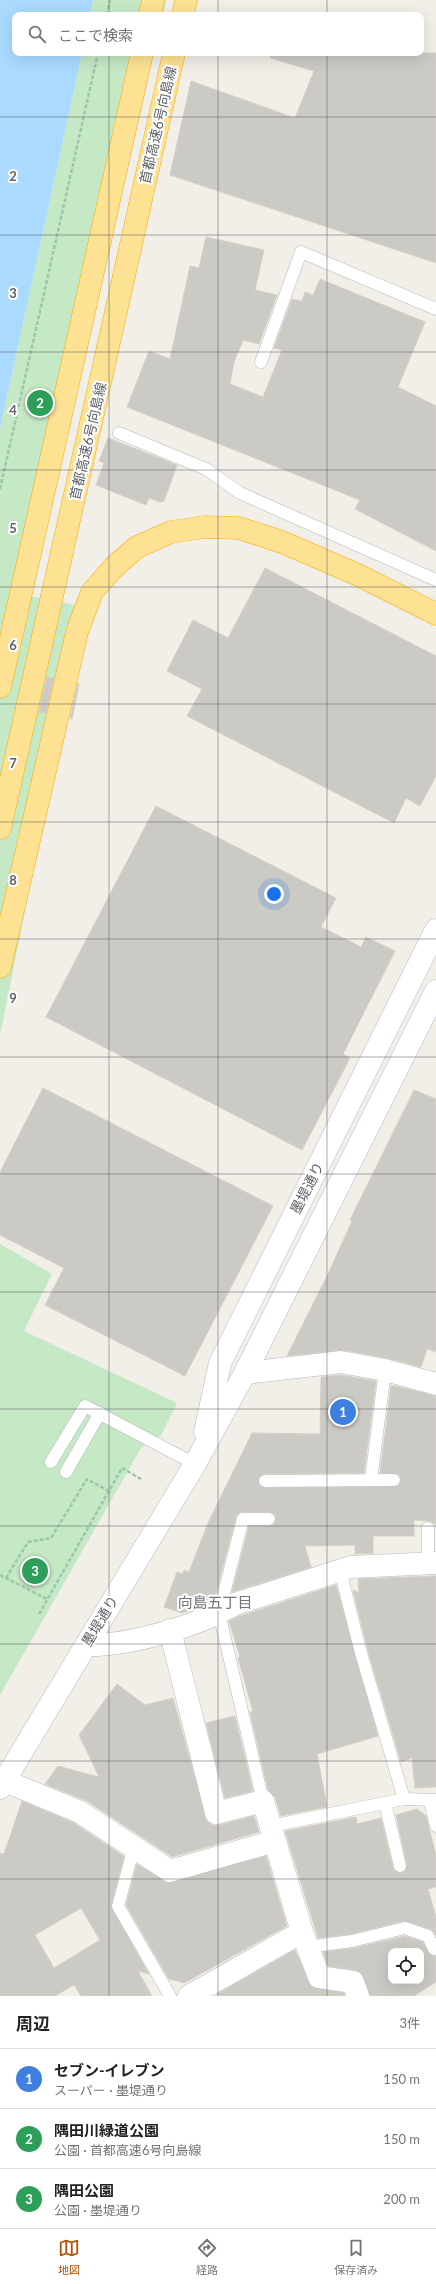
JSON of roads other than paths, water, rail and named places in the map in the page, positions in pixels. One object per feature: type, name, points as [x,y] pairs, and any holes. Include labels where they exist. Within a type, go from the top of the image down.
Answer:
[{"type":"highway","points":[[139,12],[140,0]]},
{"type":"highway","points":[[151,12],[153,0]]},
{"type":"highway","points":[[184,12],[186,0]]},
{"type":"highway","points":[[0,687],[140,56]]},
{"type":"highway","name":"首都高速6号向島線","points":[[0,828],[173,56]]},
{"type":"highway","points":[[0,635],[13,582],[51,461]]},
{"type":"highway","points":[[0,967],[77,632],[92,592],[114,567],[137,547],[171,532],[204,527],[239,528],[282,542],[356,574],[436,614]]},
{"type":"main road","name":"墨堤通り","points":[[197,1459],[220,1363],[436,930]]},
{"type":"main road","name":"墨堤通り","points":[[2,1784],[197,1459],[246,1373],[436,992]]},
{"type":"main road","points":[[246,1373],[341,1362],[385,1370],[436,1384]]},
{"type":"main road","points":[[86,1645],[109,1646],[170,1630],[219,1613],[235,1604],[351,1566],[432,1563]]},
{"type":"main road","points":[[170,1630],[216,1813],[263,1801],[305,1939],[319,1977],[353,1982],[358,1996]]},
{"type":"main road","points":[[2,1784],[80,1812],[170,1871],[273,1833]]},
{"type":"main road","points":[[188,1996],[305,1939]]},
{"type":"lane","points":[[261,362],[300,252],[436,309]]},
{"type":"lane","points":[[119,433],[206,469],[240,493],[436,580]]},
{"type":"lane","points":[[371,1480],[385,1370]]},
{"type":"lane","points":[[52,1462],[85,1406],[160,1447],[197,1459]]},
{"type":"lane","points":[[66,1472],[100,1413]]},
{"type":"lane","points":[[265,1481],[394,1480]]},
{"type":"lane","points":[[263,1801],[219,1613],[242,1519],[269,1519]]},
{"type":"lane","points":[[428,1528],[432,1563]]},
{"type":"lane","points":[[340,1570],[363,1661],[404,1799]]},
{"type":"lane","points":[[273,1833],[404,1799],[433,1800],[436,1826]]},
{"type":"lane","points":[[385,1803],[400,1866]]},
{"type":"lane","points":[[134,1847],[118,1906],[170,1996]]},
{"type":"lane","points":[[305,1939],[352,1941],[405,1928],[428,1936],[434,1949],[436,1949]]},
{"type":"water","points":[[0,0],[93,0],[91,12],[12,12],[12,56],[81,56],[0,428]]},
{"type":"place","name":"隅田川緑道公園","points":[[40,403]]},
{"type":"place","name":"セブン-イレブン","points":[[343,1412]]},
{"type":"place","name":"隅田公園","points":[[35,1571]]},
{"type":"district","name":"向島五丁目","points":[[215,1603]]}]
